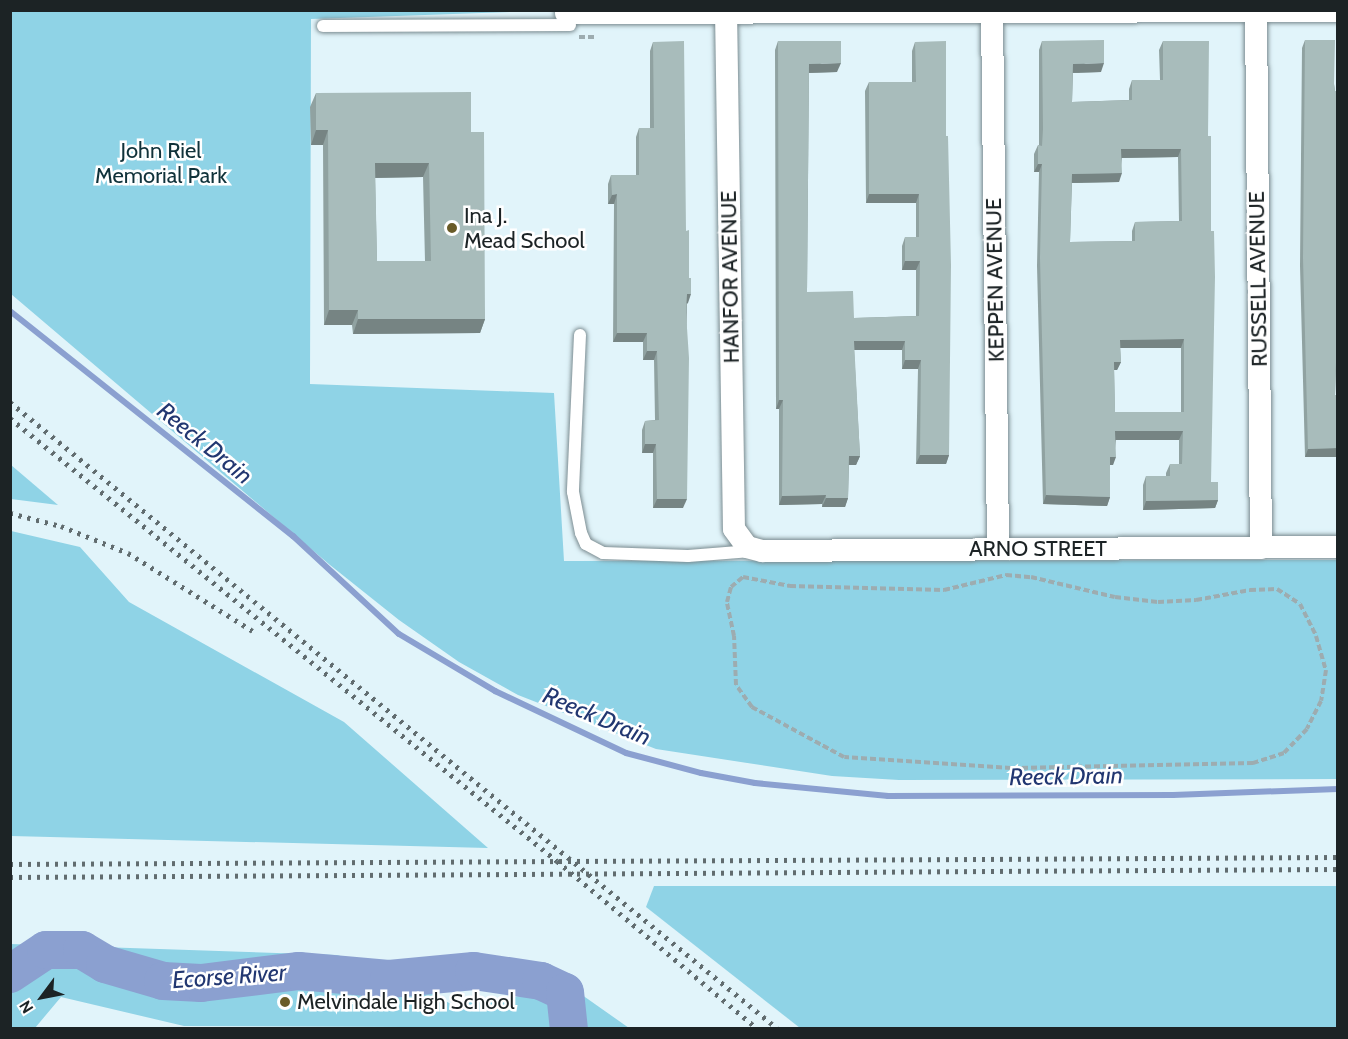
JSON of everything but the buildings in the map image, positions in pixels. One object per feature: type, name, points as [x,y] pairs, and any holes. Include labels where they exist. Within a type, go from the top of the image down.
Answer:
[{"type":"street","points":[[568,19],[726,11],[1338,11]]},
{"type":"street","name":"HANFOR AVENUE","points":[[726,11],[734,530],[748,546]]},
{"type":"street","name":"RUSSELL AVENUE","points":[[1256,11],[1261,548]]},
{"type":"street","name":"KEPPEN AVENUE","points":[[993,12],[998,549]]},
{"type":"street","name":"ARNO STREET","points":[[748,546],[998,549],[1338,547]]},
{"type":"lane","points":[[322,26],[568,19]]},
{"type":"lane","points":[[580,335],[573,492],[586,544],[603,553],[688,556],[748,546]]},
{"type":"path","points":[[1015,576],[1031,577],[1115,597],[1158,602],[1196,600],[1250,590],[1277,589],[1300,604],[1316,636],[1326,670],[1321,701],[1307,729],[1284,753],[1253,763],[1011,768],[879,761],[844,757],[752,707],[736,685],[734,636],[727,602],[731,587],[743,577],[790,586],[944,590],[1015,576]]},
{"type":"green space","name":"John Riel Memorial Park","points":[[11,11],[535,11],[311,19],[310,384],[554,393],[564,561],[1337,560],[1337,779],[899,780],[832,776],[656,749],[518,695],[459,662],[399,620],[330,565],[11,294]]},
{"type":"green space","points":[[11,465],[58,505],[11,499]]},
{"type":"green space","points":[[11,531],[80,547],[129,602],[344,722],[488,848],[11,836]]},
{"type":"green space","points":[[654,886],[1337,886],[1337,1028],[800,1028],[646,907]]},
{"type":"green space","points":[[11,944],[337,955],[392,972],[451,1004],[575,990],[629,1028],[184,1026],[61,997],[35,1028],[11,1028]]},
{"type":"waterway","name":"Reeck Drain","points":[[10,311],[293,536],[399,634],[495,691],[626,753],[701,773],[755,783],[888,796],[1173,795],[1338,789]]},
{"type":"waterway","name":"Ecorse River","points":[[10,974],[46,950],[82,950],[105,964],[163,981],[201,983],[299,971],[389,979],[474,971],[541,981],[565,992],[569,1028]]},
{"type":"railway","points":[[10,402],[777,1028]]},
{"type":"railway","points":[[10,418],[557,861],[757,1028]]},
{"type":"railway","points":[[10,513],[61,526],[128,553],[253,631]]},
{"type":"railway","points":[[10,864],[1338,857]]},
{"type":"railway","points":[[10,877],[1338,869]]},
{"type":"place","name":"Ina J. Mead School","points":[[452,228]]},
{"type":"place","name":"Melvindale High School","points":[[285,1002]]}]
